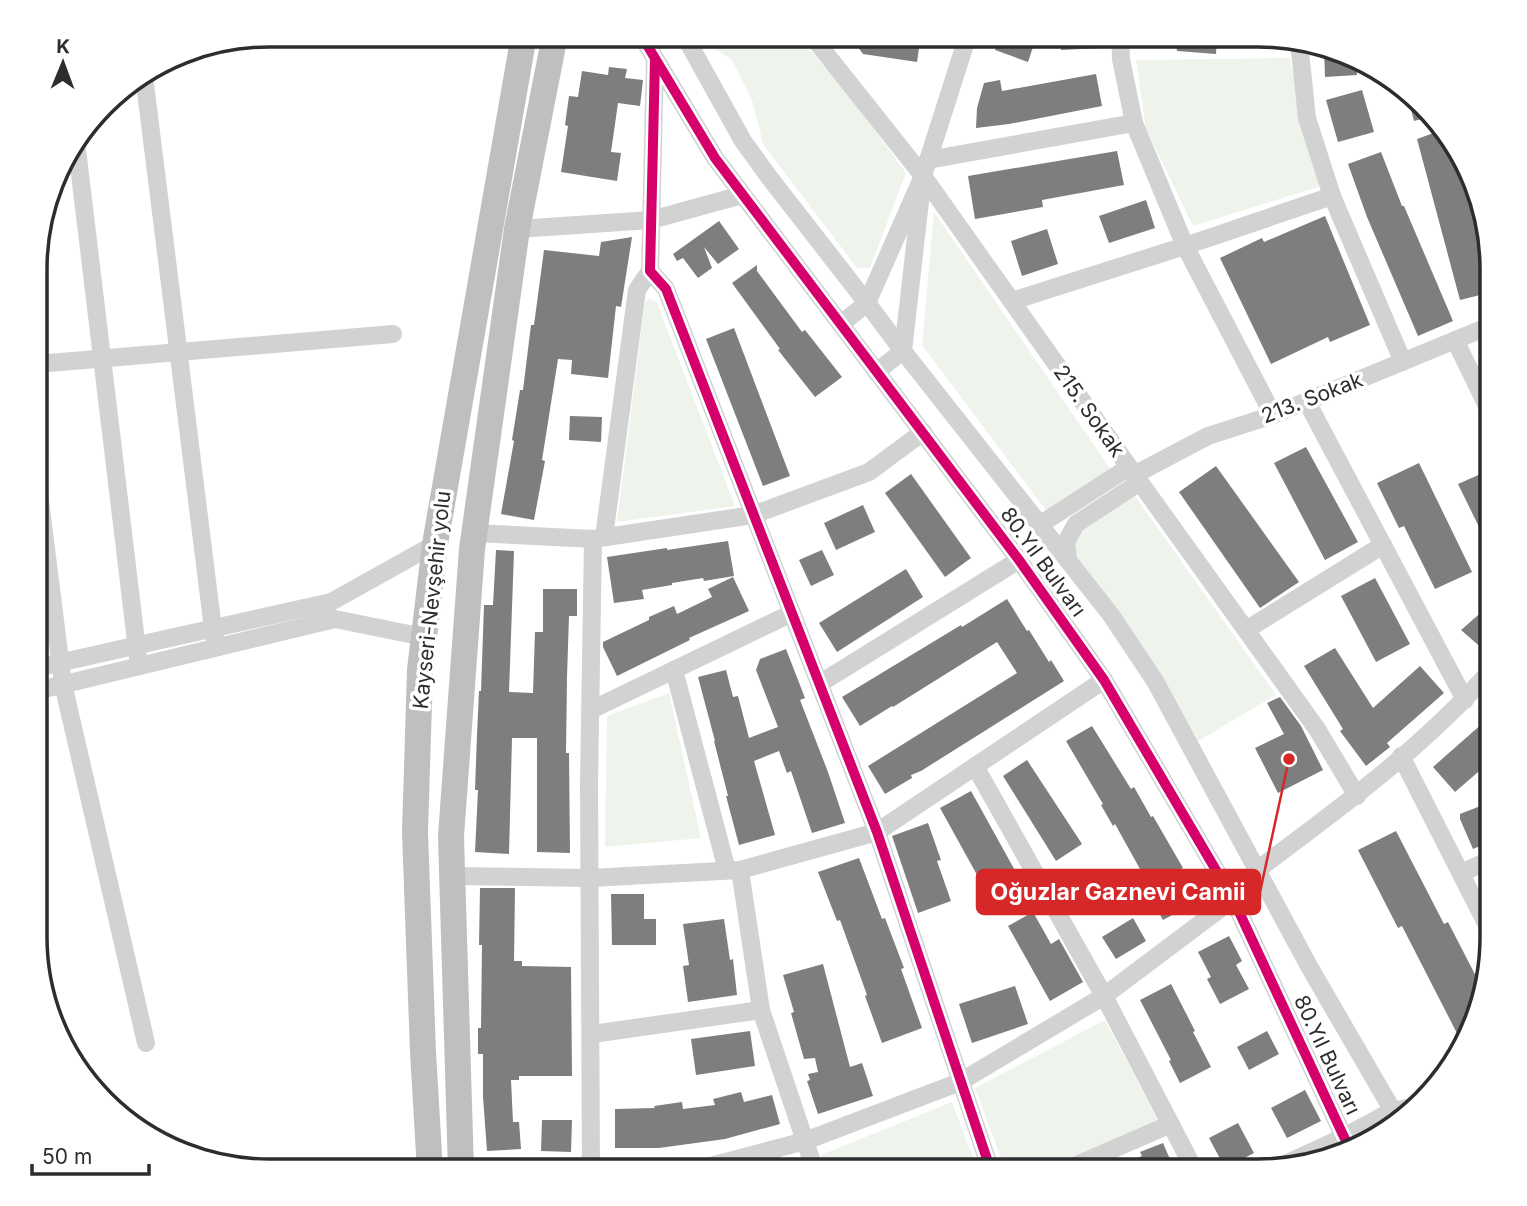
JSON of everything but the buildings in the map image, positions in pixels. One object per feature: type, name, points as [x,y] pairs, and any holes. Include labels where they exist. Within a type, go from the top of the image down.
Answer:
[{"type":"highway","name":"Kayseri-Nevşehir yolu","points":[[429,1158],[415,832],[421,670],[435,544],[522,48]]},
{"type":"highway","name":"Kayseri-Nevşehir yolu","points":[[461,1158],[452,822],[472,550],[517,229],[552,48]]},
{"type":"street","name":"80.Yıl Bulvarı","points":[[649,48],[715,158],[1019,560],[1104,680],[1233,899],[1347,1140]]},
{"type":"street","name":"80.Yıl Bulvarı","points":[[691,48],[743,141],[903,351],[1111,615],[1155,681],[1310,968],[1393,1113]]},
{"type":"street","name":"215. Sokak","points":[[822,48],[926,168],[1012,301],[1317,729],[1357,796]]},
{"type":"street","points":[[841,324],[867,303],[926,168],[964,48]]},
{"type":"street","points":[[1121,48],[1134,123],[1185,246],[1273,415]]},
{"type":"street","points":[[1301,52],[1307,117],[1332,196],[1404,362]]},
{"type":"street","points":[[591,1158],[590,710],[599,538],[637,290],[650,271],[655,59]]},
{"type":"street","points":[[145,86],[217,647]]},
{"type":"street","points":[[926,168],[1134,123]]},
{"type":"street","points":[[78,157],[139,666]]},
{"type":"street","points":[[876,372],[903,351],[926,168]]},
{"type":"street","points":[[517,229],[651,220],[742,195]]},
{"type":"street","points":[[1012,301],[1332,196]]},
{"type":"street","points":[[650,271],[666,289],[877,832],[987,1159]]},
{"type":"street","name":"213. Sokak","points":[[1041,524],[1208,436],[1307,402],[1480,330]]},
{"type":"street","points":[[47,363],[393,334]]},
{"type":"street","points":[[1455,340],[1480,391]]},
{"type":"street","points":[[1307,402],[1465,700]]},
{"type":"street","points":[[475,533],[599,538],[753,515],[869,472],[923,432]]},
{"type":"street","name":"213. Sokak","points":[[1068,559],[1066,542],[1076,524],[1134,475]]},
{"type":"street","points":[[48,666],[331,602],[435,544]]},
{"type":"street","points":[[1246,630],[1383,545]]},
{"type":"street","points":[[819,684],[1019,560]]},
{"type":"street","points":[[47,561],[63,684],[146,1043]]},
{"type":"street","points":[[590,710],[792,614]]},
{"type":"street","points":[[48,688],[335,619],[424,637]]},
{"type":"street","points":[[674,670],[733,870],[761,1010],[811,1159]]},
{"type":"street","points":[[452,876],[590,878],[733,870],[877,832],[1104,680]]},
{"type":"street","points":[[1257,870],[1357,796],[1465,700],[1479,683]]},
{"type":"street","points":[[1401,757],[1479,908]]},
{"type":"street","points":[[975,766],[1104,996],[1189,1159]]},
{"type":"street","points":[[1461,873],[1479,865]]},
{"type":"street","points":[[739,1158],[805,1141],[960,1082],[1104,996],[1233,899]]},
{"type":"street","points":[[592,1034],[761,1010]]},
{"type":"street","points":[[1091,1159],[1171,1124]]},
{"type":"shaded area","points":[[714,48],[808,48],[856,104],[906,173],[870,268],[857,268],[763,144],[753,103],[732,60]]},
{"type":"shaded area","points":[[1290,58],[1302,128],[1321,186],[1193,226],[1146,129],[1136,60]]},
{"type":"shaded area","points":[[934,212],[1111,470],[1048,513],[922,345]]},
{"type":"shaded area","points":[[650,299],[657,303],[735,506],[617,522],[645,302]]},
{"type":"shaded area","points":[[1135,496],[1276,695],[1198,741],[1072,549],[1078,534]]},
{"type":"shaded area","points":[[669,693],[701,838],[605,847],[607,716]]},
{"type":"shaded area","points":[[1105,1020],[1158,1120],[1070,1159],[1001,1159],[975,1088]]},
{"type":"shaded area","points":[[952,1102],[973,1159],[822,1159],[821,1155]]},
{"type":"cycle path","points":[[649,48],[715,158],[1019,560],[1104,680],[1233,899],[1346,1140]]},
{"type":"cycle path","points":[[655,59],[650,271],[666,289],[877,832],[987,1159]]},
{"type":"place","name":"Oğuzlar Gaznevi Camii","points":[[1289,759]]}]
